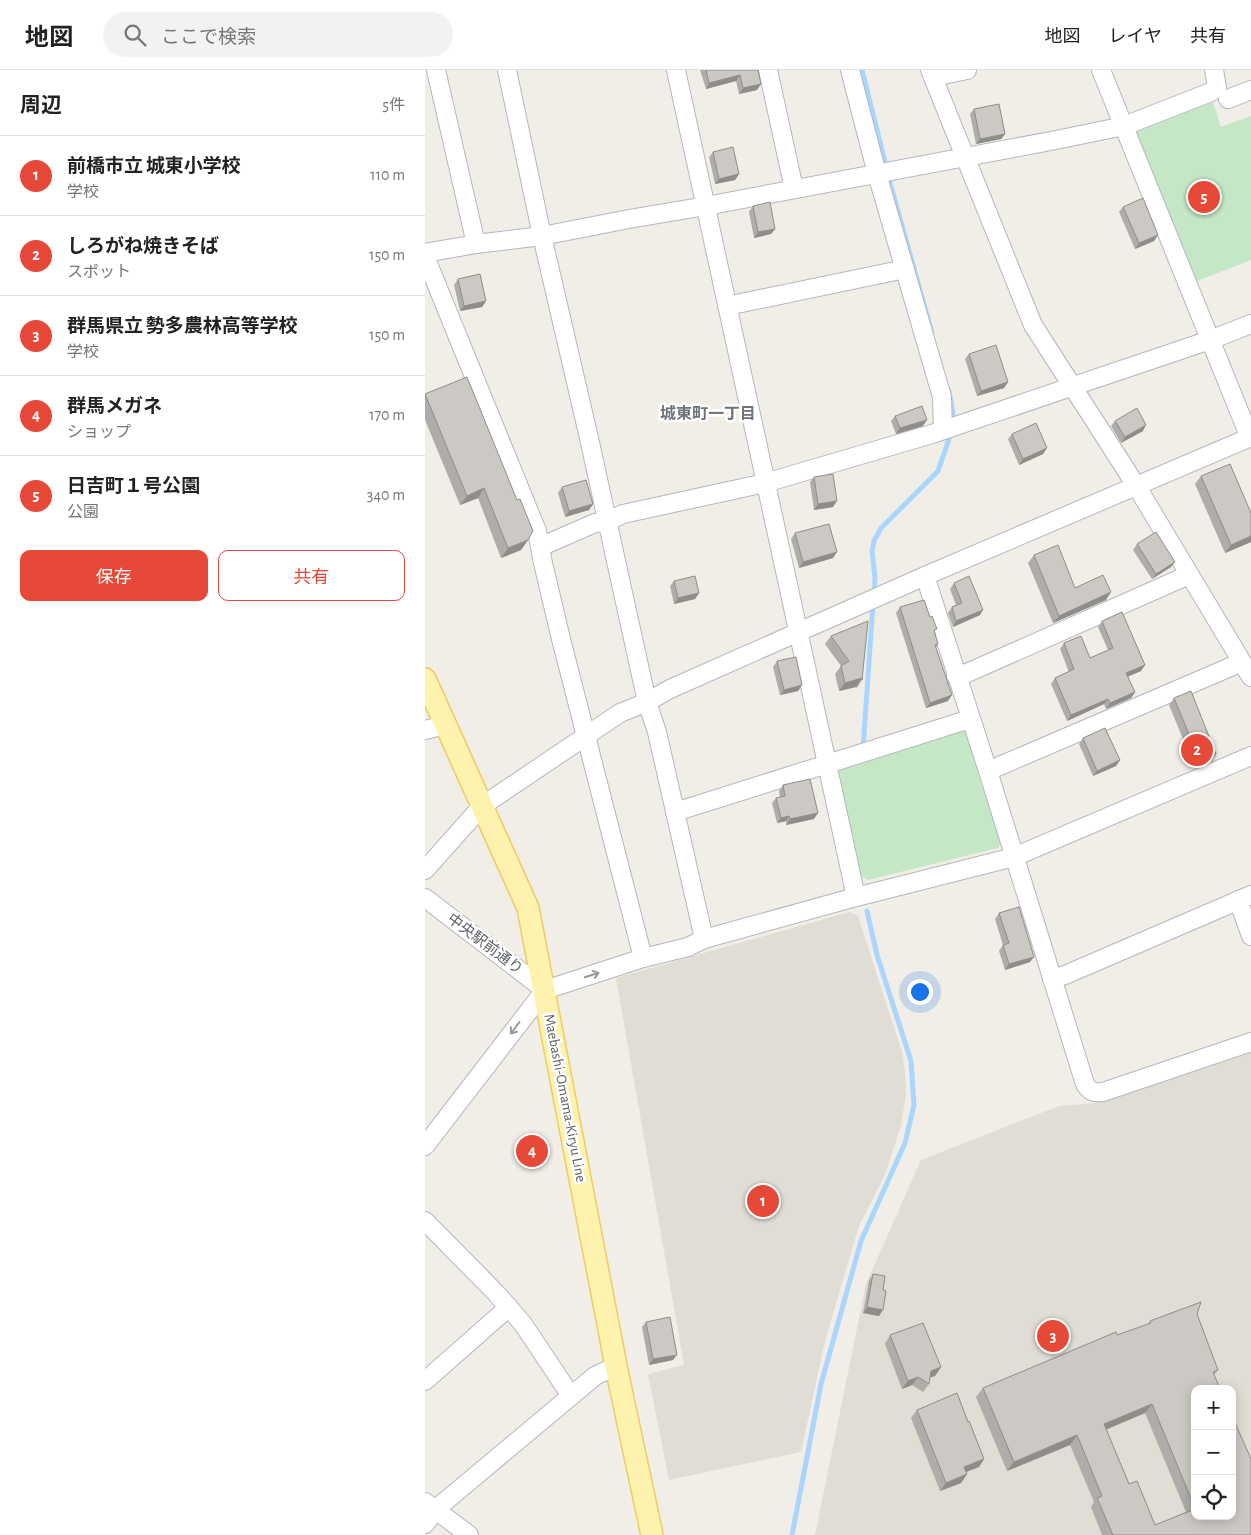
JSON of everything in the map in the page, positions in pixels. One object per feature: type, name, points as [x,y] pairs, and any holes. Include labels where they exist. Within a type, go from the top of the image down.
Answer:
[{"type":"main road","name":"Maebashi-Omama-Kiryu Line","points":[[425,679],[435,727],[482,806],[528,908],[617,1371],[652,1535]]},
{"type":"street","points":[[436,70],[476,244]]},
{"type":"street","points":[[507,70],[541,236],[589,438],[647,702],[657,732],[704,939]]},
{"type":"street","points":[[676,70],[856,897]]},
{"type":"street","points":[[768,70],[794,189]]},
{"type":"street","points":[[850,70],[886,172],[905,269],[942,397],[944,430]]},
{"type":"street","points":[[967,70],[932,74],[1030,318],[1137,487],[1247,669],[1225,671],[987,771]]},
{"type":"street","points":[[425,870],[482,806],[620,713],[925,576],[1137,487],[1250,437],[1101,70]]},
{"type":"street","points":[[425,253],[476,244],[541,236],[1124,126],[1211,92],[1217,88],[1214,70]]},
{"type":"street","points":[[1228,99],[1251,90]]},
{"type":"street","points":[[425,260],[537,531],[561,639],[643,958]]},
{"type":"street","points":[[727,306],[905,269]]},
{"type":"street","points":[[540,547],[595,523],[606,522],[623,514],[765,483],[944,430],[1210,340],[1251,324]]},
{"type":"street","points":[[956,676],[967,674],[1189,574]]},
{"type":"street","points":[[925,576],[1085,1084],[1089,1090],[1095,1093],[1103,1092],[1251,1042]]},
{"type":"street","points":[[675,812],[970,719]]},
{"type":"street","points":[[425,1146],[545,990],[643,958],[688,947],[704,939],[856,897],[1014,857],[1251,756]]},
{"type":"street","name":"中央駅前通り","points":[[425,898],[545,990]]},
{"type":"street","points":[[1052,979],[1245,898],[1251,936]]},
{"type":"street","points":[[425,1221],[523,1324],[571,1396]]},
{"type":"street","points":[[425,1381],[509,1308]]},
{"type":"street","points":[[425,1524],[430,1505],[595,1376],[605,1371],[617,1371]]},
{"type":"street","points":[[430,1505],[469,1535]]},
{"type":"shaded area","points":[[849,912],[858,916],[902,1052],[906,1094],[901,1126],[885,1175],[859,1226],[825,1341],[801,1452],[669,1480],[648,1374],[684,1365],[616,978]]},
{"type":"shaded area","points":[[1251,1050],[1251,1535],[815,1535],[866,1284],[921,1160],[1059,1106],[1094,1103]]},
{"type":"green space","points":[[1213,102],[1221,127],[1251,116],[1251,260],[1192,283],[1131,134]]},
{"type":"green space","points":[[960,729],[968,734],[1003,841],[998,848],[868,880],[859,875],[836,773],[840,768]]},
{"type":"building","points":[[706,70],[758,70],[761,84],[743,88],[740,75],[709,83]]},
{"type":"building","points":[[999,104],[1005,134],[980,139],[974,109]]},
{"type":"building","points":[[733,147],[739,174],[719,179],[713,152]]},
{"type":"building","points":[[1143,198],[1158,235],[1139,243],[1123,207]]},
{"type":"building","points":[[770,202],[775,229],[758,232],[753,206]]},
{"type":"building","points":[[480,274],[486,301],[464,306],[458,279]]},
{"type":"building","points":[[996,345],[1008,382],[981,391],[969,354]]},
{"type":"building","points":[[467,377],[517,500],[520,499],[533,531],[528,540],[508,548],[484,488],[467,496],[425,394]]},
{"type":"building","points":[[922,406],[927,420],[900,428],[895,416]]},
{"type":"building","points":[[1137,408],[1146,425],[1125,437],[1115,421]]},
{"type":"building","points":[[1036,423],[1047,448],[1023,459],[1012,434]]},
{"type":"building","points":[[1230,464],[1251,513],[1251,536],[1231,545],[1201,476]]},
{"type":"building","points":[[833,474],[837,501],[818,504],[814,477]]},
{"type":"building","points":[[586,480],[593,504],[569,511],[562,487]]},
{"type":"building","points":[[829,524],[837,552],[803,562],[795,533]]},
{"type":"building","points":[[1156,532],[1175,562],[1156,574],[1137,544]]},
{"type":"building","points":[[1058,545],[1075,588],[1103,575],[1111,592],[1059,616],[1034,555]]},
{"type":"building","points":[[695,576],[699,593],[678,598],[674,581]]},
{"type":"building","points":[[969,576],[983,610],[956,621],[952,607],[962,603],[954,583]]},
{"type":"building","points":[[924,600],[937,629],[934,630],[938,644],[935,645],[952,695],[930,703],[900,607]]},
{"type":"building","points":[[1122,612],[1145,665],[1126,673],[1135,692],[1110,703],[1108,699],[1071,715],[1055,678],[1074,669],[1064,643],[1081,636],[1090,658],[1113,648],[1102,621]]},
{"type":"building","points":[[868,621],[862,680],[862,678],[845,683],[841,666],[849,661],[831,636]]},
{"type":"building","points":[[796,657],[802,685],[784,690],[777,661]]},
{"type":"building","points":[[1191,691],[1216,754],[1200,761],[1174,698]]},
{"type":"building","points":[[1105,728],[1120,760],[1097,771],[1083,738]]},
{"type":"building","points":[[810,779],[818,813],[790,819],[789,816],[781,818],[776,798],[785,796],[783,785]]},
{"type":"building","points":[[1019,907],[1034,957],[1009,964],[1003,945],[1009,943],[999,913]]},
{"type":"building","points":[[873,1274],[885,1276],[883,1290],[886,1291],[883,1310],[867,1307]]},
{"type":"building","points":[[1201,1302],[1197,1314],[1218,1370],[1213,1372],[1218,1385],[1191,1385],[1191,1498],[1152,1404],[1104,1424],[1129,1484],[1137,1481],[1155,1525],[1191,1511],[1191,1520],[1236,1520],[1236,1425],[1251,1459],[1251,1535],[1113,1535],[1097,1498],[1102,1496],[1077,1435],[1014,1462],[983,1388],[1116,1332],[1117,1335],[1151,1323],[1150,1321]]},
{"type":"building","points":[[670,1317],[677,1355],[653,1359],[646,1322]]},
{"type":"building","points":[[923,1323],[941,1367],[931,1371],[929,1384],[918,1377],[908,1381],[890,1335]]},
{"type":"building","points":[[957,1393],[984,1459],[964,1467],[967,1474],[946,1483],[917,1410]]},
{"type":"waterway","points":[[862,70],[892,190],[932,333]]},
{"type":"waterway","points":[[949,391],[953,413],[951,425]]},
{"type":"waterway","points":[[874,594],[875,578],[872,551],[874,541],[881,528],[938,471],[950,433]]},
{"type":"waterway","points":[[863,749],[873,603]]},
{"type":"waterway","points":[[792,1535],[821,1384],[861,1241],[905,1143],[914,1105],[911,1061],[877,955],[867,911]]},
{"type":"place","name":"日吉町１号公園","points":[[1204,197]]},
{"type":"place","name":"しろがね焼きそば","points":[[1197,750]]},
{"type":"place","name":"群馬メガネ","points":[[532,1151]]},
{"type":"place","name":"前橋市立 城東小学校","points":[[763,1201]]},
{"type":"place","name":"群馬県立 勢多農林高等学校","points":[[1053,1336]]},
{"type":"district","name":"城東町一丁目","points":[[708,414]]}]
